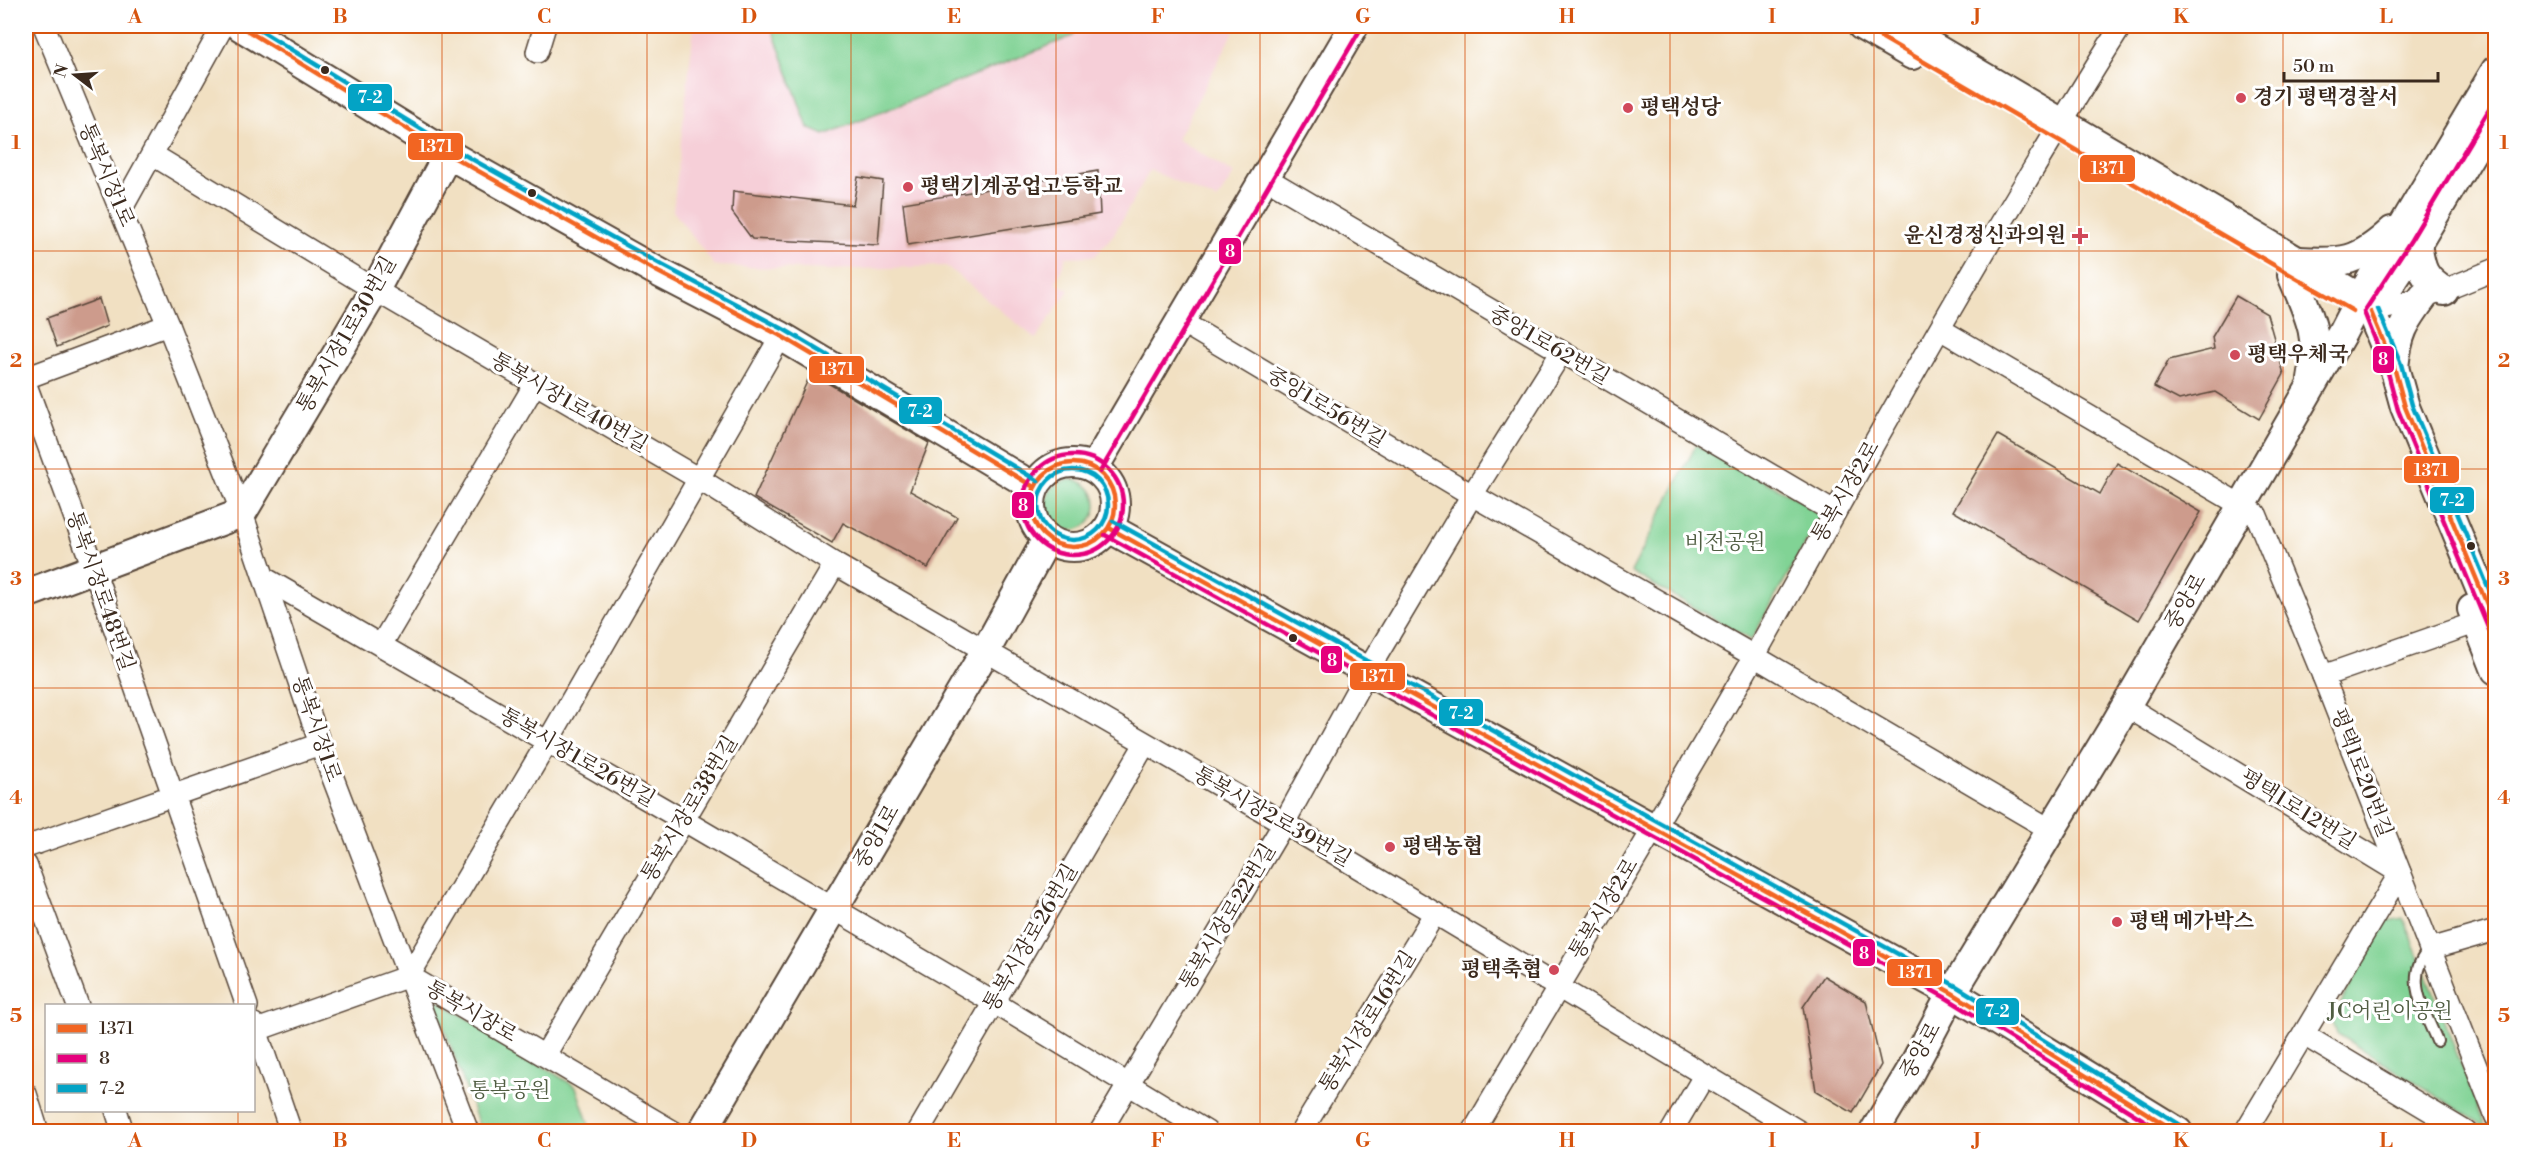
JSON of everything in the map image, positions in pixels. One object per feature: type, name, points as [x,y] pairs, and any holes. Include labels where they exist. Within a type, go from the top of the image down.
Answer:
[{"type":"street","name":"통복시장1로","points":[[44,26],[168,325],[242,513],[320,744],[468,1131]]},
{"type":"street","points":[[121,210],[223,26]]},
{"type":"street","points":[[240,26],[448,154],[658,272],[781,336],[1034,487]]},
{"type":"street","points":[[537,52],[545,26]]},
{"type":"street","points":[[1094,468],[1354,26]]},
{"type":"street","points":[[1862,26],[2056,130],[2295,268],[2362,313],[2394,367],[2405,407],[2490,620],[2496,670]]},
{"type":"street","points":[[1897,26],[2056,130]]},
{"type":"street","name":"통복시장2로","points":[[1473,1131],[1754,656],[1834,512],[2056,130],[2121,26]]},
{"type":"street","name":"중앙로","points":[[1874,1131],[1955,1006],[2132,709],[2412,231],[2496,70]]},
{"type":"street","name":"중앙로","points":[[2412,231],[2496,112]]},
{"type":"street","name":"통복시장1로40번길","points":[[153,154],[375,290],[699,479],[835,564],[986,650]]},
{"type":"street","name":"통복시장1로30번길","points":[[242,513],[375,290],[448,154]]},
{"type":"street","name":"중앙1로62번길","points":[[1266,178],[1834,512]]},
{"type":"street","points":[[2295,268],[2351,259],[2412,231],[2420,264],[2434,294]]},
{"type":"street","points":[[2295,268],[2314,333],[2317,357],[2311,387]]},
{"type":"street","points":[[2362,313],[2434,294],[2496,269]]},
{"type":"street","points":[[2394,367],[2397,340],[2404,322],[2434,294]]},
{"type":"street","points":[[2362,313],[2490,620]]},
{"type":"street","name":"중앙로","points":[[2248,511],[2311,387],[2362,313]]},
{"type":"street","name":"중앙1로56번길","points":[[1180,321],[1472,495],[1754,656]]},
{"type":"street","points":[[26,378],[168,325]]},
{"type":"street","points":[[1940,329],[2248,511]]},
{"type":"street","points":[[409,976],[548,741],[781,336]]},
{"type":"street","points":[[1368,669],[1472,495],[1561,353]]},
{"type":"street","points":[[381,645],[535,384]]},
{"type":"street","name":"통복시장로48번길","points":[[26,385],[94,570],[172,798],[247,1004]]},
{"type":"street","points":[[1072,462],[1094,468],[1104,475],[1114,495],[1114,518],[1109,528],[1092,544],[1080,547],[1057,545],[1039,531],[1030,510],[1034,487],[1049,470],[1060,464],[1072,462]]},
{"type":"street","name":"평택1로20번길","points":[[2248,511],[2323,676],[2400,873]]},
{"type":"street","points":[[26,594],[242,513]]},
{"type":"street","points":[[1109,528],[1368,669],[1653,829],[1955,1006],[2178,1131]]},
{"type":"street","name":"중앙1로","points":[[702,1131],[986,650],[1047,539]]},
{"type":"street","name":"통복시장로38번길","points":[[545,1054],[835,564]]},
{"type":"street","name":"통복시장1로26번길","points":[[266,579],[683,820],[1207,1131]]},
{"type":"street","points":[[2323,676],[2490,620]]},
{"type":"street","name":"통복시장2로39번길","points":[[986,650],[1284,823],[1704,1076],[1800,1131]]},
{"type":"street","points":[[1754,656],[2051,830]]},
{"type":"street","name":"통복시장로22번길","points":[[1100,1131],[1284,823],[1368,669]]},
{"type":"street","name":"중앙로","points":[[1892,1131],[1955,1006],[2051,830],[2132,709]]},
{"type":"street","name":"평택1로12번길","points":[[2132,709],[2400,873]]},
{"type":"street","points":[[26,847],[172,798],[320,744]]},
{"type":"street","name":"통복시장로26번길","points":[[918,1131],[1145,744]]},
{"type":"street","points":[[26,865],[78,1004]]},
{"type":"street","points":[[2400,873],[2496,1117]]},
{"type":"street","points":[[2246,1131],[2400,873]]},
{"type":"street","name":"통복시장로16번길","points":[[1301,1131],[1435,913]]},
{"type":"street","points":[[2430,949],[2496,930]]},
{"type":"street","name":"통복시장로","points":[[255,1028],[409,976],[674,1131]]},
{"type":"street","points":[[1955,1006],[2151,1131]]},
{"type":"street","points":[[255,1031],[291,1131]]},
{"type":"street","points":[[2304,1035],[2466,1131]]},
{"type":"street","points":[[1671,1131],[1704,1076]]},
{"type":"street","points":[[34,1101],[38,1131]]},
{"type":"street","points":[[117,1112],[123,1131]]},
{"type":"lane","points":[[2430,949],[2422,956],[2415,973],[2417,992],[2437,1041]]},
{"type":"shaded area","name":"평택기계공업고등학교","points":[[694,26],[1237,26],[1177,139],[1234,174],[1217,200],[1150,170],[1114,234],[1095,256],[1066,257],[1056,283],[1069,290],[1036,339],[946,266],[830,270],[715,266],[673,211]]},
{"type":"green space","points":[[771,26],[1076,26],[1073,36],[824,135],[808,128]]},
{"type":"green space","name":"비전공원","points":[[1696,445],[1823,512],[1751,640],[1631,572]]},
{"type":"green space","points":[[1071,480],[1089,487],[1096,505],[1089,523],[1071,530],[1053,523],[1046,505],[1053,487]]},
{"type":"green space","name":"JC어린이공원","points":[[2403,918],[2486,1127],[2337,1034],[2332,1019],[2387,921]]},
{"type":"green space","name":"통복공원","points":[[433,997],[576,1087],[591,1131],[481,1131]]},
{"type":"building","points":[[1098,171],[1100,214],[908,245],[903,203]]},
{"type":"building","points":[[858,177],[883,181],[878,245],[752,239],[732,212],[733,191],[853,205]]},
{"type":"building","name":"평택우체국","points":[[2236,296],[2267,314],[2284,374],[2259,419],[2215,392],[2179,400],[2154,387],[2169,360],[2214,349],[2212,337]]},
{"type":"building","points":[[99,299],[107,326],[57,347],[47,318]]},
{"type":"building","points":[[811,373],[929,443],[910,491],[957,517],[928,568],[843,523],[832,543],[754,498]]},
{"type":"building","points":[[1998,435],[2100,494],[2117,463],[2201,512],[2139,620],[1953,511]]},
{"type":"building","points":[[1824,976],[1866,1001],[1881,1065],[1853,1113],[1816,1091],[1803,1007]]},
{"type":"transit line","name":"1371","points":[[240,26],[448,154],[658,272],[781,336],[1034,487]]},
{"type":"transit line","name":"7-2","points":[[253,26],[452,148],[662,265],[785,330],[1038,481]]},
{"type":"transit line","name":"1371","points":[[1862,26],[2353,311]]},
{"type":"transit line","name":"8","points":[[1100,472],[1360,30]]},
{"type":"transit line","name":"8","points":[[2489,630],[2398,410],[2387,369],[2364,312],[2411,240],[2490,108]]},
{"type":"transit line","name":"7-2","points":[[2378,309],[2401,364],[2412,405],[2496,606]]},
{"type":"transit line","name":"1371","points":[[2371,312],[2394,367],[2405,407],[2496,626]]},
{"type":"transit line","name":"8","points":[[1073,455],[1101,463],[1115,477],[1123,505],[1115,533],[1101,547],[1073,555],[1045,547],[1031,533],[1023,505],[1031,477],[1045,463],[1073,455]]},
{"type":"transit line","name":"1371","points":[[1065,463],[1081,463],[1097,470],[1108,481],[1115,497],[1115,505],[1112,521],[1103,535],[1081,547],[1065,547],[1049,540],[1038,529],[1031,513],[1031,497],[1038,481],[1049,470],[1065,463]]},
{"type":"transit line","name":"7-2","points":[[1073,470],[1086,473],[1098,480],[1105,492],[1108,505],[1105,518],[1098,530],[1086,537],[1073,540],[1060,537],[1048,530],[1041,518],[1038,505],[1041,492],[1048,480],[1060,473],[1073,470]]},
{"type":"transit line","name":"7-2","points":[[1113,521],[1956,986],[2182,1126]]},
{"type":"transit line","name":"1371","points":[[1109,528],[1952,993],[2177,1132]]},
{"type":"transit line","name":"8","points":[[1105,535],[1948,999],[2163,1132]]},
{"type":"place","name":"경기 평택경찰서","points":[[2241,98]]},
{"type":"place","name":"평택성당","points":[[1628,108]]},
{"type":"place","name":"평택기계공업고등학교","points":[[908,187]]},
{"type":"place","name":"윤신경정신과의원","points":[[2080,236]]},
{"type":"place","name":"평택우체국","points":[[2235,355]]},
{"type":"place","name":"평택농협","points":[[1390,847]]},
{"type":"place","name":"평택 메가박스","points":[[2117,922]]},
{"type":"place","name":"평택축협","points":[[1554,970]]}]
